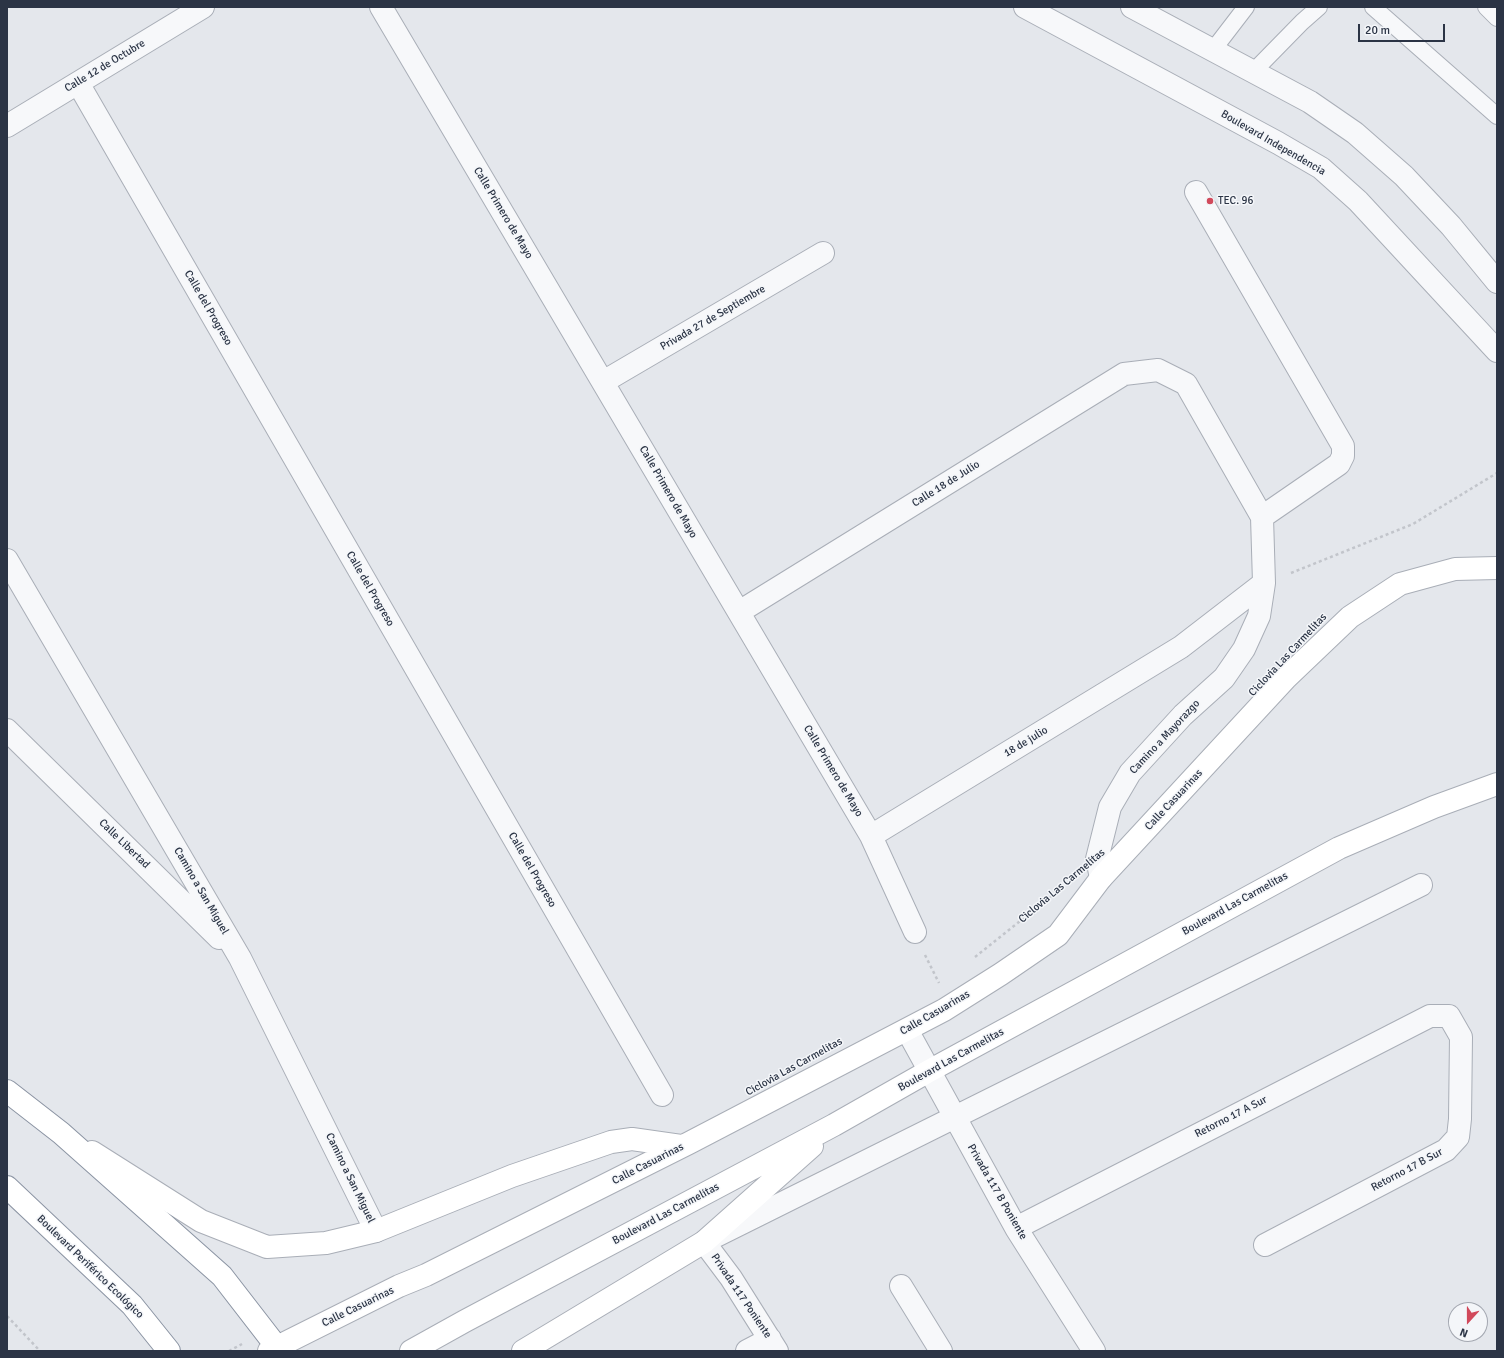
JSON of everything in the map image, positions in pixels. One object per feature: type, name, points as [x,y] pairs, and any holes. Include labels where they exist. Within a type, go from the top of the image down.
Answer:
[{"type":"main road","name":"Calle Casuarinas","points":[[276,1350],[400,1286],[426,1275],[681,1146],[907,1030],[1001,974],[1058,936],[1101,878],[1286,678],[1350,617],[1400,584],[1454,569],[1497,568]]},
{"type":"main road","name":"Boulevard Las Carmelitas","points":[[411,1351],[834,1125],[929,1071],[1339,848],[1434,807],[1497,784]]},
{"type":"main road","points":[[7,1091],[61,1133],[222,1276],[276,1350]]},
{"type":"main road","points":[[523,1351],[704,1242],[834,1125]]},
{"type":"main road","points":[[61,1133],[201,1221],[268,1247],[326,1243],[376,1231],[512,1176],[611,1142],[632,1139],[681,1146]]},
{"type":"main road","name":"Boulevard Periférico Ecológico","points":[[7,1187],[132,1305],[169,1351]]},
{"type":"street","name":"Calle 12 de Octubre","points":[[7,126],[203,7]]},
{"type":"street","name":"Calle Primero de Mayo","points":[[381,7],[871,836],[915,932]]},
{"type":"street","name":"Boulevard Independencia","points":[[1024,7],[1278,143],[1321,168],[1358,201],[1497,351]]},
{"type":"street","points":[[1132,7],[1310,102],[1355,133],[1404,176],[1451,226],[1497,282]]},
{"type":"street","name":"Calle del Progreso","points":[[78,82],[662,1095]]},
{"type":"street","points":[[1196,192],[1343,446],[1343,456],[1339,464],[1262,517]]},
{"type":"street","name":"Privada 27 de Septiembre","points":[[603,382],[823,253]]},
{"type":"street","name":"Camino a Mayorazgo","points":[[1101,878],[1097,860],[1110,807],[1130,773],[1183,715],[1224,678],[1244,649],[1259,616],[1264,584],[1262,517],[1186,384],[1158,370]]},
{"type":"street","name":"Calle 18 de Julio","points":[[739,612],[1124,374],[1158,370]]},
{"type":"street","name":"Camino a San Miguel","points":[[7,560],[240,958],[376,1231]]},
{"type":"street","name":"18 de julio","points":[[871,836],[1181,647],[1264,584]]},
{"type":"street","name":"Calle Libertad","points":[[7,730],[240,958]]},
{"type":"street","points":[[704,1242],[1421,886]]},
{"type":"street","name":"Retorno 17 A Sur","points":[[1016,1228],[1430,1016],[1449,1016]]},
{"type":"street","name":"Retorno 17 B Sur","points":[[1265,1245],[1446,1150],[1458,1137],[1460,1119],[1461,1037],[1449,1016]]},
{"type":"street","name":"Privada 117 B Poniente","points":[[907,1030],[1016,1228],[1094,1351]]},
{"type":"street","name":"Privada 117 Poniente","points":[[704,1242],[731,1278],[773,1345]]},
{"type":"street","points":[[901,1286],[941,1351]]},
{"type":"street","points":[[747,1351],[773,1345]]},
{"type":"lane","points":[[1213,50],[1246,7]]},
{"type":"lane","points":[[1253,72],[1302,22],[1319,7]]},
{"type":"lane","points":[[1373,7],[1497,116]]},
{"type":"lane","points":[[1486,7],[1497,18]]},
{"type":"path","points":[[1264,584],[1413,524],[1497,473]]},
{"type":"path","name":"Ciclovia Las Carmelitas","points":[[970,961],[1055,893]]},
{"type":"path","points":[[915,932],[940,985],[946,980]]},
{"type":"path","points":[[7,1316],[40,1351]]},
{"type":"place","name":"TEC. 96","points":[[1210,201]]}]
